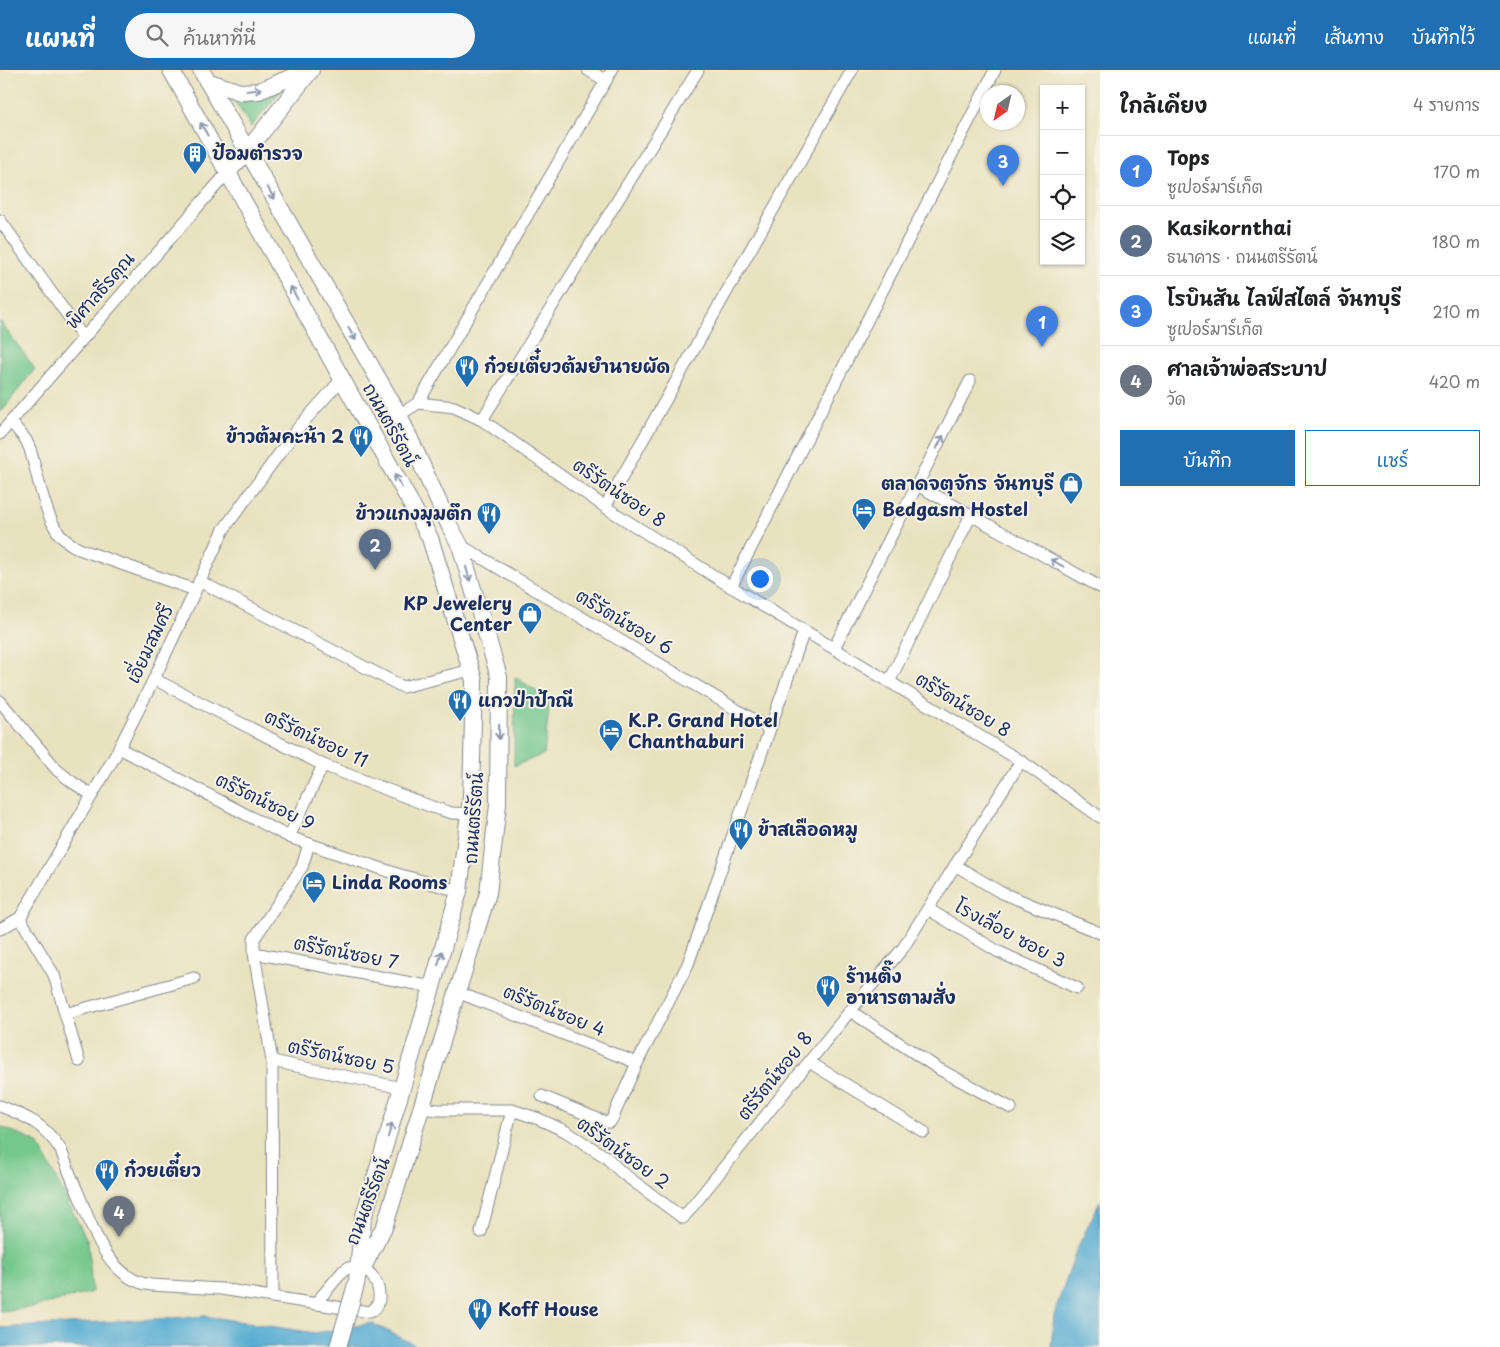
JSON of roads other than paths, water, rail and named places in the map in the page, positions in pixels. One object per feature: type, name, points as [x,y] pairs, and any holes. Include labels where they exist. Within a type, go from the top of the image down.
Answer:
[{"type":"main road","name":"ถนนตรีรัตน์","points":[[171,70],[430,538],[474,680],[470,814],[459,891],[363,1219],[358,1276],[338,1347]]},
{"type":"main road","points":[[228,172],[309,70]]},
{"type":"main road","points":[[204,75],[240,92],[259,91],[309,70]]},
{"type":"main road","name":"ถนนตรีรัตน์","points":[[204,75],[399,415],[450,528],[460,545],[499,676],[498,804],[488,893],[385,1225],[358,1276]]},
{"type":"street","points":[[588,70],[606,81]]},
{"type":"street","points":[[399,415],[418,403],[612,70]]},
{"type":"street","points":[[482,420],[698,70]]},
{"type":"street","points":[[605,507],[852,70]]},
{"type":"street","points":[[731,587],[995,70]]},
{"type":"street","name":"พิศาลธีรคุณ","points":[[0,434],[228,172]]},
{"type":"street","points":[[0,220],[83,337]]},
{"type":"street","name":"เอี่ยมสมศรี","points":[[20,918],[119,748],[154,679],[224,529],[298,428],[342,379]]},
{"type":"street","points":[[834,648],[970,382]]},
{"type":"street","name":"ตรีรัตน์ซอย 8","points":[[418,403],[454,407],[482,420],[605,507],[731,587],[1021,761],[903,948],[683,1218]]},
{"type":"street","points":[[10,422],[26,440],[30,448],[50,519],[60,536],[79,549],[197,585],[403,686],[471,670]]},
{"type":"street","points":[[917,485],[1100,587]]},
{"type":"street","points":[[889,682],[971,515]]},
{"type":"street","name":"ตรีรัตน์ซอย 6","points":[[460,545],[769,729]]},
{"type":"street","points":[[542,1096],[605,1122],[610,1122],[637,1063],[688,964],[804,631]]},
{"type":"street","name":"ตรีรัตน์ซอย 11","points":[[154,679],[323,764],[432,807],[452,813],[470,814]]},
{"type":"street","points":[[0,701],[56,770],[92,795]]},
{"type":"street","name":"ตรีรัตน์ซอย 9","points":[[119,748],[289,837],[397,874],[459,891]]},
{"type":"street","points":[[1021,761],[1100,817]]},
{"type":"street","points":[[289,837],[323,764]]},
{"type":"street","points":[[273,1297],[272,1060],[254,953],[254,939],[302,867],[310,844]]},
{"type":"street","points":[[955,866],[1000,892],[1100,933]]},
{"type":"street","name":"โรงเลื่อย ซอย 3","points":[[928,909],[997,951],[1077,988]]},
{"type":"street","points":[[0,929],[20,918],[54,975],[79,1061]]},
{"type":"street","name":"ตรีรัตน์ซอย 7","points":[[254,953],[432,987]]},
{"type":"street","points":[[66,1014],[194,978]]},
{"type":"street","name":"ตรีรัตน์ซอย 4","points":[[458,992],[637,1063]]},
{"type":"street","points":[[850,1011],[939,1069],[1011,1108]]},
{"type":"street","name":"ตรีรัตน์ซอย 5","points":[[272,1060],[402,1088]]},
{"type":"street","points":[[809,1062],[924,1132]]},
{"type":"street","points":[[0,1106],[37,1123],[52,1137],[61,1150],[97,1241],[115,1264],[133,1281],[151,1286],[199,1287],[364,1312],[374,1311],[378,1303],[378,1287],[373,1277],[358,1276],[348,1268],[343,1271],[315,1304]]},
{"type":"street","name":"ตรีรัตน์ซอย 2","points":[[421,1108],[438,1110],[512,1110],[539,1119],[565,1131],[606,1157],[624,1174],[683,1218]]},
{"type":"street","points":[[481,1232],[512,1110]]},
{"type":"water","points":[[1100,1201],[1100,1347],[1051,1347],[1054,1315],[1065,1282],[1076,1251]]},
{"type":"water","points":[[205,1316],[315,1333],[372,1323],[419,1347],[0,1347],[0,1328]]},
{"type":"place","name":"ป้อมตำรวจ","points":[[195,175]]},
{"type":"place","name":"โรบินสัน ไลฟ์สไตล์ จันทบุรี","points":[[1003,186]]},
{"type":"place","name":"Tops","points":[[1042,347]]},
{"type":"place","name":"ก๋วยเตี๋ยวต้มยำนายผัด","points":[[467,388]]},
{"type":"place","name":"ข้าวต้มคะน้า 2","points":[[361,458]]},
{"type":"place","name":"ตลาดจตุจักร จันทบุรี","points":[[1071,505]]},
{"type":"place","name":"Bedgasm Hostel","points":[[864,531]]},
{"type":"place","name":"ข้าวแกงมุมตึก","points":[[489,535]]},
{"type":"place","name":"Kasikornthai","points":[[375,570]]},
{"type":"place","name":"KP Jewelery Center","points":[[530,635]]},
{"type":"place","name":"แกวป่าป้าณี","points":[[460,722]]},
{"type":"place","name":"K.P. Grand Hotel Chanthaburi","points":[[611,752]]},
{"type":"place","name":"ข้าสเลือดหมู","points":[[741,851]]},
{"type":"place","name":"Linda Rooms","points":[[314,904]]},
{"type":"place","name":"ร้านติ๊ง อาหารตามสั่ง","points":[[828,1008]]},
{"type":"place","name":"ก๋วยเตี๋ยว","points":[[107,1192]]},
{"type":"place","name":"ศาลเจ้าพ่อสระบาป","points":[[119,1237]]},
{"type":"place","name":"Koff House","points":[[480,1331]]}]
